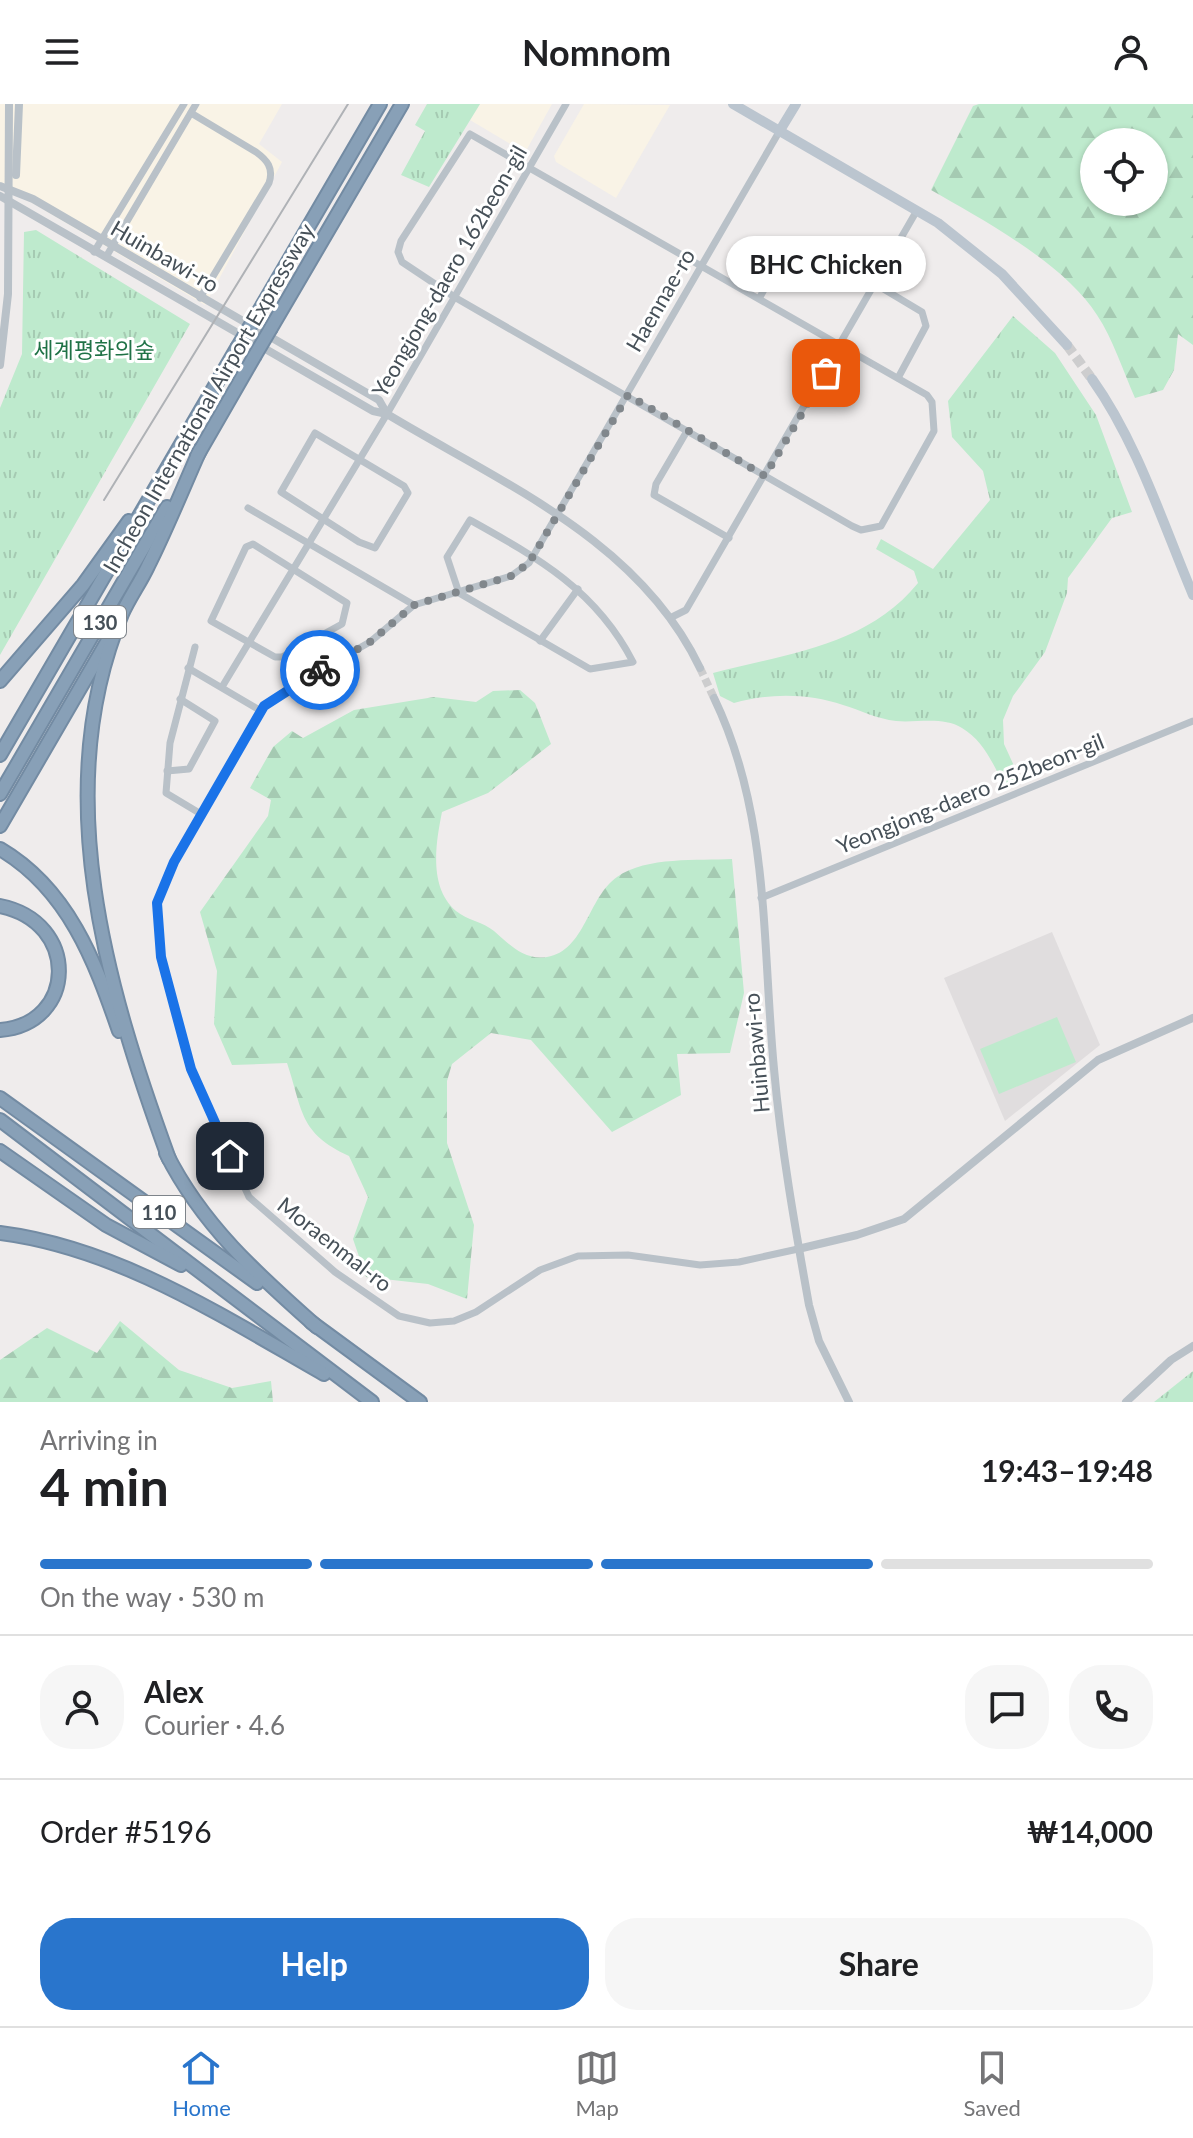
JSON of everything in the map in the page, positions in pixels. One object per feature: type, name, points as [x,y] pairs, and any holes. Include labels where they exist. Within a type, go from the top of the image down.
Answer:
[{"type":"highway","name":"Incheon International Airport Expressway","points":[[0,755],[380,104]]},
{"type":"highway","name":"Incheon International Airport Expressway","points":[[0,794],[402,104]]},
{"type":"highway","points":[[0,826],[148,567],[200,450]]},
{"type":"highway","points":[[0,681],[83,585],[113,540],[152,494]]},
{"type":"highway","points":[[122,615],[103,678],[90,745],[89,849],[102,926],[129,1042],[169,1159]]},
{"type":"highway","points":[[0,849],[50,891],[76,925],[99,972],[147,1115],[186,1192],[214,1230],[317,1327]]},
{"type":"highway","points":[[0,906],[18,909],[38,920],[57,950],[59,968],[56,990],[45,1008],[29,1023],[0,1030]]},
{"type":"highway","name":"110","points":[[0,1098],[420,1402]]},
{"type":"highway","name":"110","points":[[0,1120],[370,1400]]},
{"type":"highway","points":[[0,1151],[106,1225],[212,1281]]},
{"type":"highway","points":[[0,1233],[30,1237],[120,1265],[219,1315],[370,1400]]},
{"type":"main road","points":[[733,104],[938,223],[1002,274],[1067,345]]},
{"type":"main road","name":"Haennae-ro","points":[[779,132],[796,104]]},
{"type":"main road","points":[[1092,379],[1108,403],[1143,477],[1193,595]]},
{"type":"street","points":[[0,365],[7,304],[9,104]]},
{"type":"street","points":[[7,188],[16,175],[19,104]]},
{"type":"street","points":[[94,252],[184,104]]},
{"type":"street","points":[[106,257],[196,104]]},
{"type":"street","name":"Yeongjong-daero 162beon-gil","points":[[222,687],[456,298],[566,104]]},
{"type":"street","points":[[191,113],[256,152],[265,159],[271,172],[269,183],[200,298]]},
{"type":"street","name":"Haennae-ro","points":[[559,516],[779,132]]},
{"type":"street","points":[[470,134],[702,265],[898,378],[932,402],[934,431],[881,526],[861,530],[765,476],[456,298],[402,262],[398,252],[401,241],[470,134]]},
{"type":"street","name":"Huinbawi-ro","points":[[7,188],[379,400],[387,414]]},
{"type":"street","name":"Huinbawi-ro","points":[[7,199],[373,411],[387,414],[559,516],[620,559],[653,593],[700,668]]},
{"type":"street","points":[[670,618],[686,610],[841,347],[916,212]]},
{"type":"street","points":[[760,297],[789,244],[797,242],[805,242],[877,283],[922,312],[926,326],[898,378]]},
{"type":"street","points":[[687,431],[656,484],[654,495],[729,538]]},
{"type":"street","points":[[315,433],[360,459],[404,486],[408,493],[382,542],[375,548],[359,542],[281,492],[315,433]]},
{"type":"street","points":[[248,508],[414,605]]},
{"type":"street","name":"Moraenmal-ro","points":[[559,516],[534,556],[511,576],[414,605],[370,642],[297,683],[261,711],[161,887],[156,914],[161,957],[191,1069],[249,1197],[335,1272],[399,1316],[430,1323],[454,1321],[476,1312],[540,1270],[578,1256],[628,1255],[700,1265],[739,1262],[798,1249]]},
{"type":"street","points":[[470,520],[534,556],[578,589],[616,629],[633,662],[590,669],[540,641],[459,593],[447,557],[470,520]]},
{"type":"street","points":[[253,544],[294,570],[347,603],[342,624],[282,657],[249,643],[211,621],[246,547],[253,544]]},
{"type":"street","points":[[540,641],[578,589]]},
{"type":"street","points":[[195,647],[180,699],[167,771],[167,796],[201,814]]},
{"type":"street","points":[[188,668],[261,711]]},
{"type":"street","name":"Huinbawi-ro","points":[[714,698],[734,740],[756,834],[774,1069],[798,1249],[819,1341],[849,1402]]},
{"type":"street","points":[[167,771],[189,769],[215,721],[180,699]]},
{"type":"street","name":"Yeongjong-daero 252beon-gil","points":[[761,898],[1193,721]]},
{"type":"street","points":[[798,1249],[857,1235],[904,1219],[1098,1060],[1193,1018]]},
{"type":"street","points":[[1126,1402],[1171,1360],[1193,1346]]},
{"type":"shaded area","points":[[0,104],[282,104],[259,144],[282,162],[205,305],[0,184]]},
{"type":"shaded area","points":[[480,104],[552,104],[527,149],[522,151],[470,120]]},
{"type":"shaded area","points":[[584,104],[670,105],[616,198],[556,162],[554,156]]},
{"type":"shaded area","points":[[1052,932],[1100,1045],[1005,1121],[944,978]]},
{"type":"green space","points":[[427,104],[480,104],[429,187],[401,175],[425,131],[415,125]]},
{"type":"green space","points":[[979,104],[1193,104],[1193,345],[1178,334],[1174,370],[1163,390],[1135,398],[1108,334],[1083,296],[1021,244],[931,190],[973,106]]},
{"type":"green space","name":"세계평화의숲","points":[[36,230],[190,324],[0,655],[0,408],[22,354],[24,232]]},
{"type":"green space","points":[[1013,316],[1055,353],[1096,415],[1132,512],[1112,518],[1068,578],[1067,593],[1045,652],[1013,696],[1003,720],[1004,744],[1021,781],[1005,787],[982,747],[970,733],[955,724],[889,720],[830,701],[802,696],[761,697],[734,703],[720,696],[713,673],[824,644],[875,621],[898,604],[918,583],[914,571],[876,549],[881,539],[933,569],[990,500],[983,471],[952,437],[948,401]]},
{"type":"green space","points":[[520,690],[535,703],[551,744],[488,793],[442,812],[436,864],[441,890],[447,901],[460,914],[490,928],[518,950],[539,958],[547,957],[560,953],[570,945],[607,886],[629,870],[673,861],[732,859],[744,993],[730,1053],[677,1054],[681,1095],[612,1132],[531,1040],[491,1033],[452,1064],[447,1081],[447,1143],[474,1225],[467,1299],[428,1284],[366,1277],[353,1239],[368,1197],[349,1156],[320,1139],[305,1119],[287,1063],[232,1065],[214,1024],[217,971],[200,912],[268,816],[271,800],[250,788],[273,747],[292,731],[303,738],[354,710],[434,697],[476,702],[493,691]]},
{"type":"green space","points":[[1057,1017],[1076,1062],[999,1094],[980,1049]]},
{"type":"green space","points":[[120,1321],[179,1370],[232,1388],[271,1381],[273,1402],[0,1402],[0,1360],[47,1328],[97,1353]]},
{"type":"green space","points":[[1193,1371],[1193,1402],[1154,1402]]},
{"type":"tunnel","points":[[1067,345],[1092,379]]},
{"type":"tunnel","points":[[700,668],[714,698]]},
{"type":"railway","points":[[104,500],[348,104]]},
{"type":"way so far","points":[[320,670],[370,642],[414,605],[511,576],[529,563],[628,395],[765,476],[826,373]]},
{"type":"place","name":"BHC Chicken","points":[[826,373]]},
{"type":"route","points":[[230,1156],[191,1069],[161,957],[156,925],[157,903],[161,887],[174,862],[264,706],[320,670]]}]
